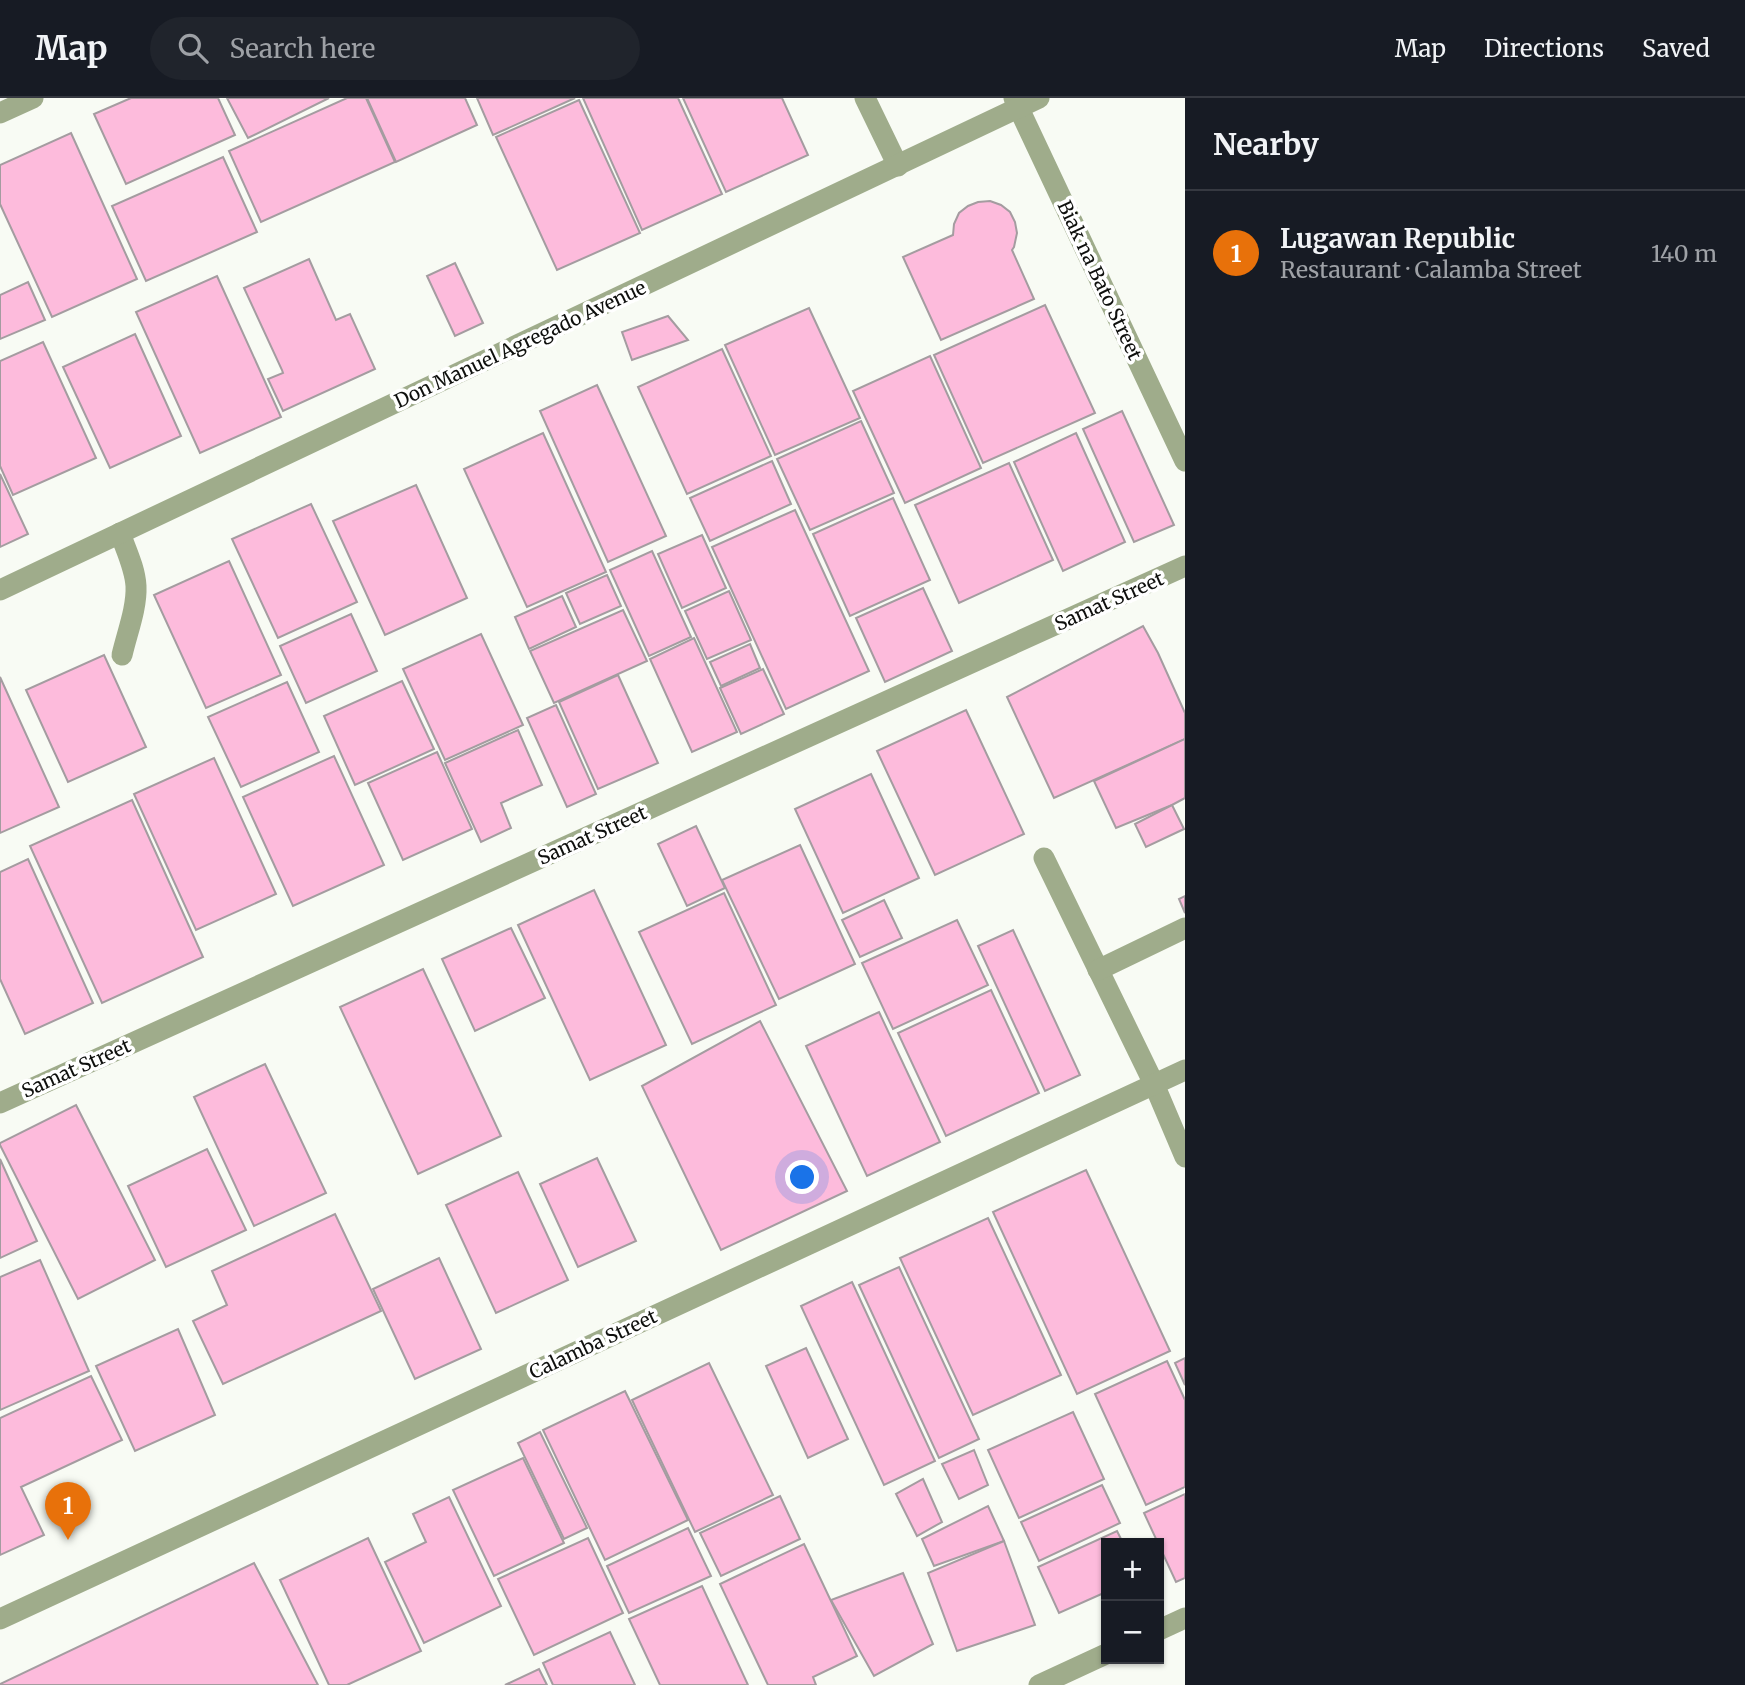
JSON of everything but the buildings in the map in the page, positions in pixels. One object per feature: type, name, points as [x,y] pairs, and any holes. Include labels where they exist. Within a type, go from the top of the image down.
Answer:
[{"type":"street","points":[[0,113],[33,98]]},
{"type":"street","points":[[865,98],[898,166]]},
{"type":"street","name":"Don Manuel Agregado Avenue","points":[[0,590],[898,166],[1017,103],[1040,98]]},
{"type":"street","name":"Biak na Bato Street","points":[[1017,103],[1185,461]]},
{"type":"street","points":[[120,533],[136,585],[135,602],[122,655]]},
{"type":"street","name":"Samat Street","points":[[0,1103],[1185,566]]},
{"type":"street","points":[[1044,858],[1154,1084],[1185,1157]]},
{"type":"street","points":[[1098,970],[1185,928]]},
{"type":"street","name":"Calamba Street","points":[[0,1619],[1185,1070]]},
{"type":"street","points":[[1164,1628],[1185,1618]]},
{"type":"street","points":[[1039,1685],[1101,1656]]},
{"type":"place","name":"Lugawan Republic","points":[[68,1540]]}]
